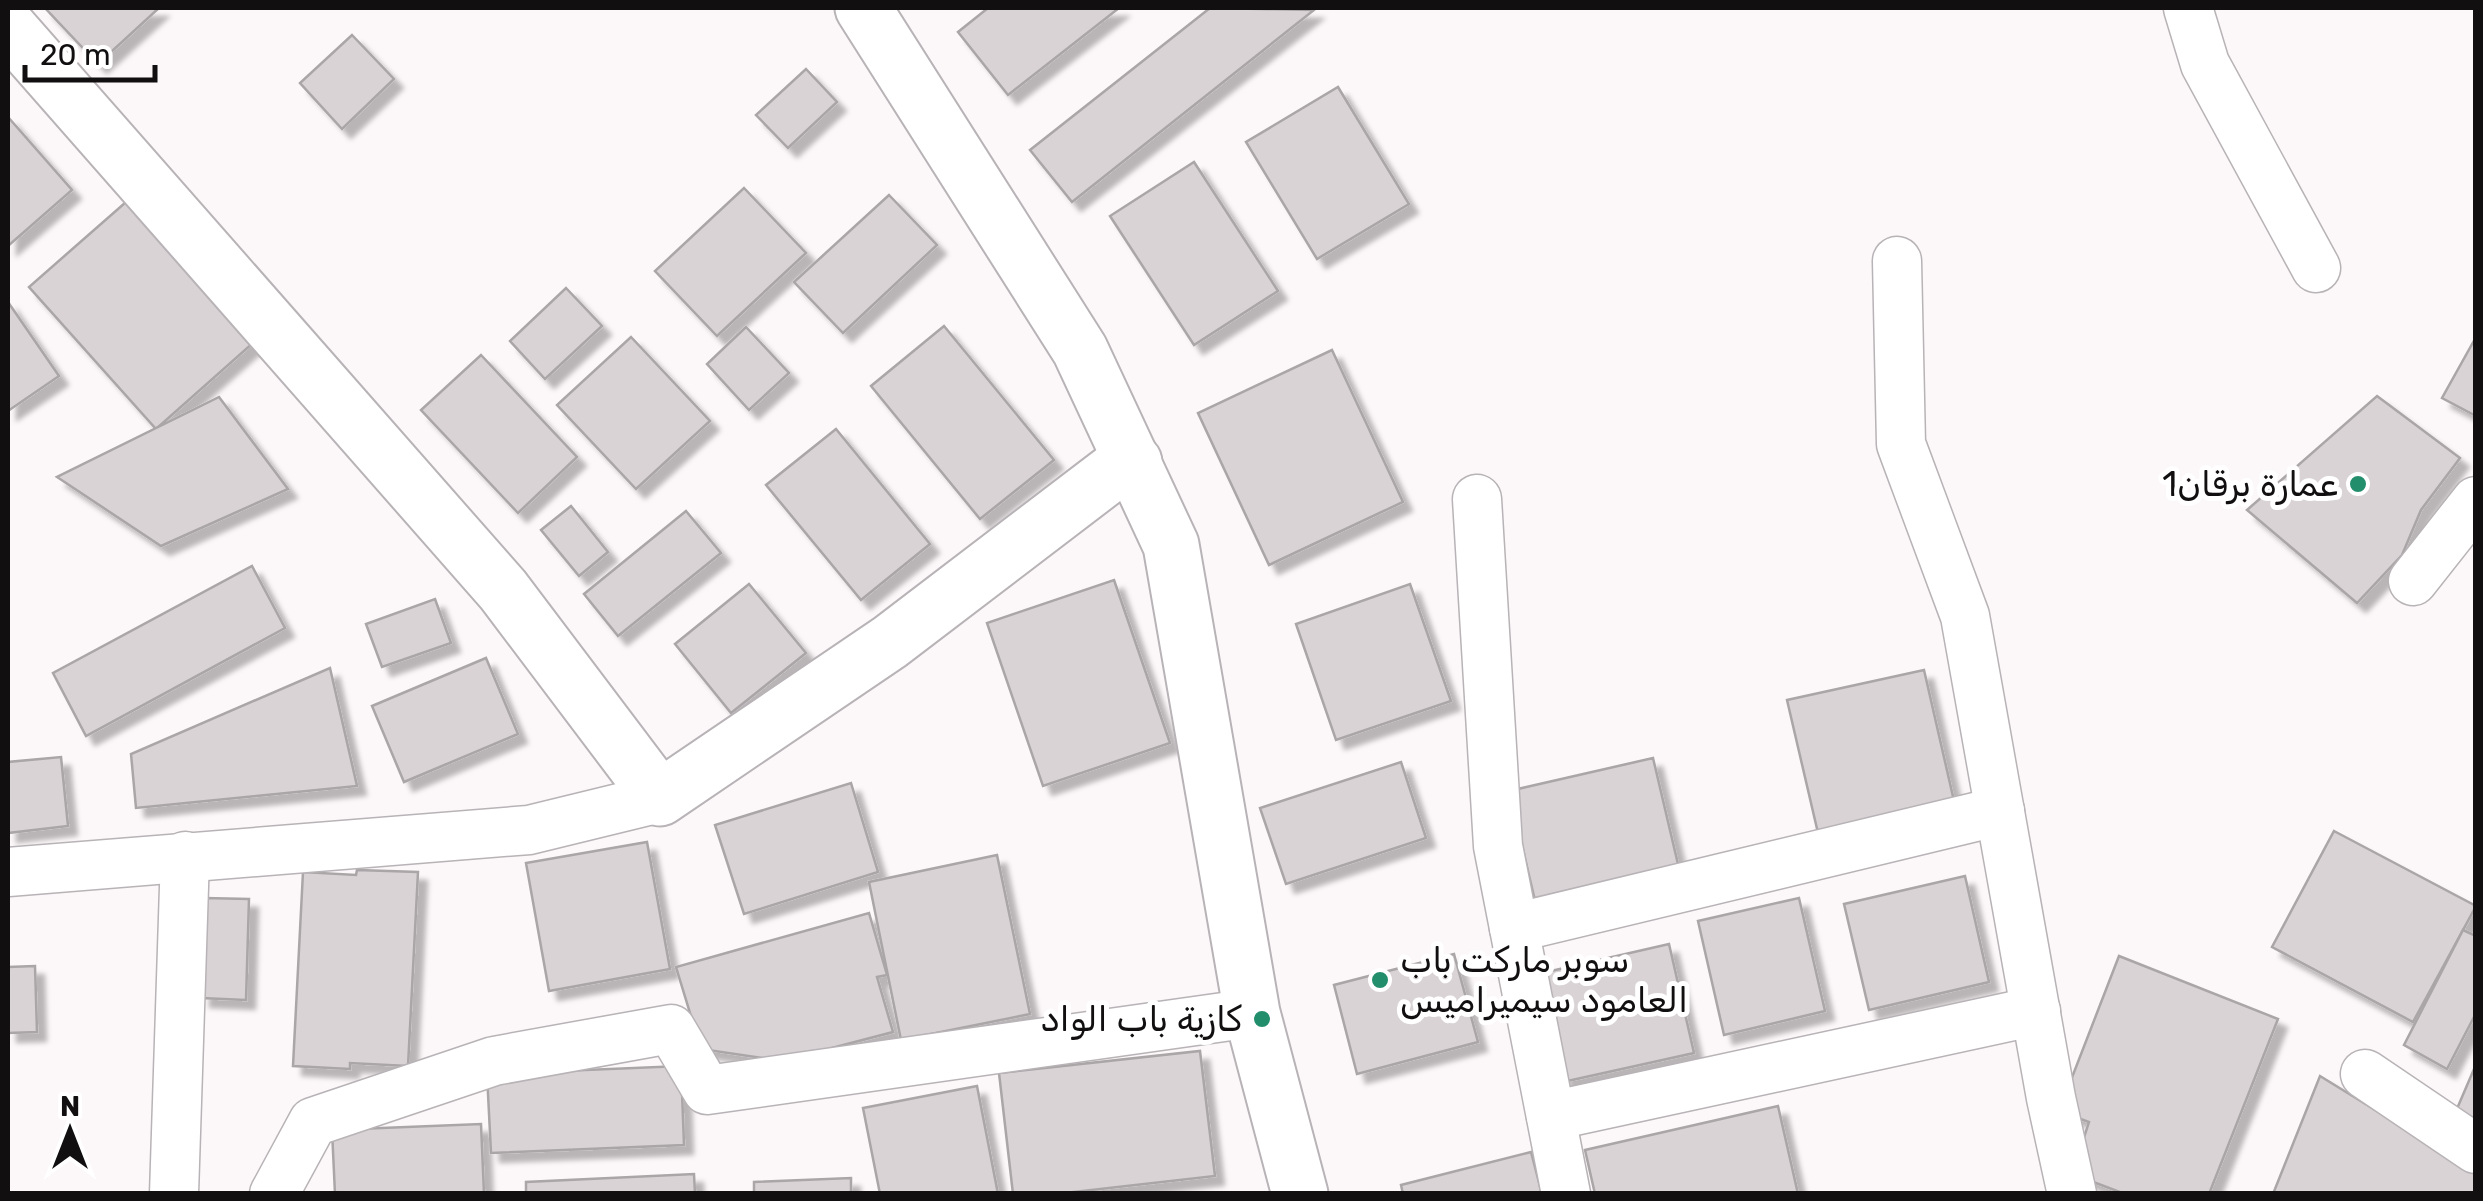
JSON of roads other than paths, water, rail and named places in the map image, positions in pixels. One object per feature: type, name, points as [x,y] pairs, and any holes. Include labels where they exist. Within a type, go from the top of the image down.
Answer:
[{"type":"street","points":[[863,8],[1080,350],[1171,545],[1252,1013],[1300,1194]]},
{"type":"street","points":[[2188,8],[2205,64],[2316,268]]},
{"type":"street","points":[[8,28],[503,590],[660,798]]},
{"type":"street","points":[[1897,260],[1901,444],[1965,616],[2072,1194]]},
{"type":"street","points":[[8,872],[529,830],[660,798],[890,642],[1126,462],[1134,462]]},
{"type":"street","points":[[1476,499],[1498,846],[1566,1194]]},
{"type":"street","points":[[2413,581],[2476,501]]},
{"type":"street","points":[[1514,928],[2000,811]]},
{"type":"street","points":[[174,1194],[184,856]]},
{"type":"street","points":[[1551,1116],[2036,1011]]},
{"type":"street","points":[[274,1194],[313,1122],[494,1061],[671,1029],[707,1090],[1252,1013]]},
{"type":"street","points":[[2365,1074],[2476,1150]]},
{"type":"place","name":"1عمارة برقان","points":[[2358,484]]},
{"type":"place","name":"سوبر ماركت باب العامود سيميراميس","points":[[1380,980]]},
{"type":"place","name":"كازية باب الواد","points":[[1262,1019]]}]
